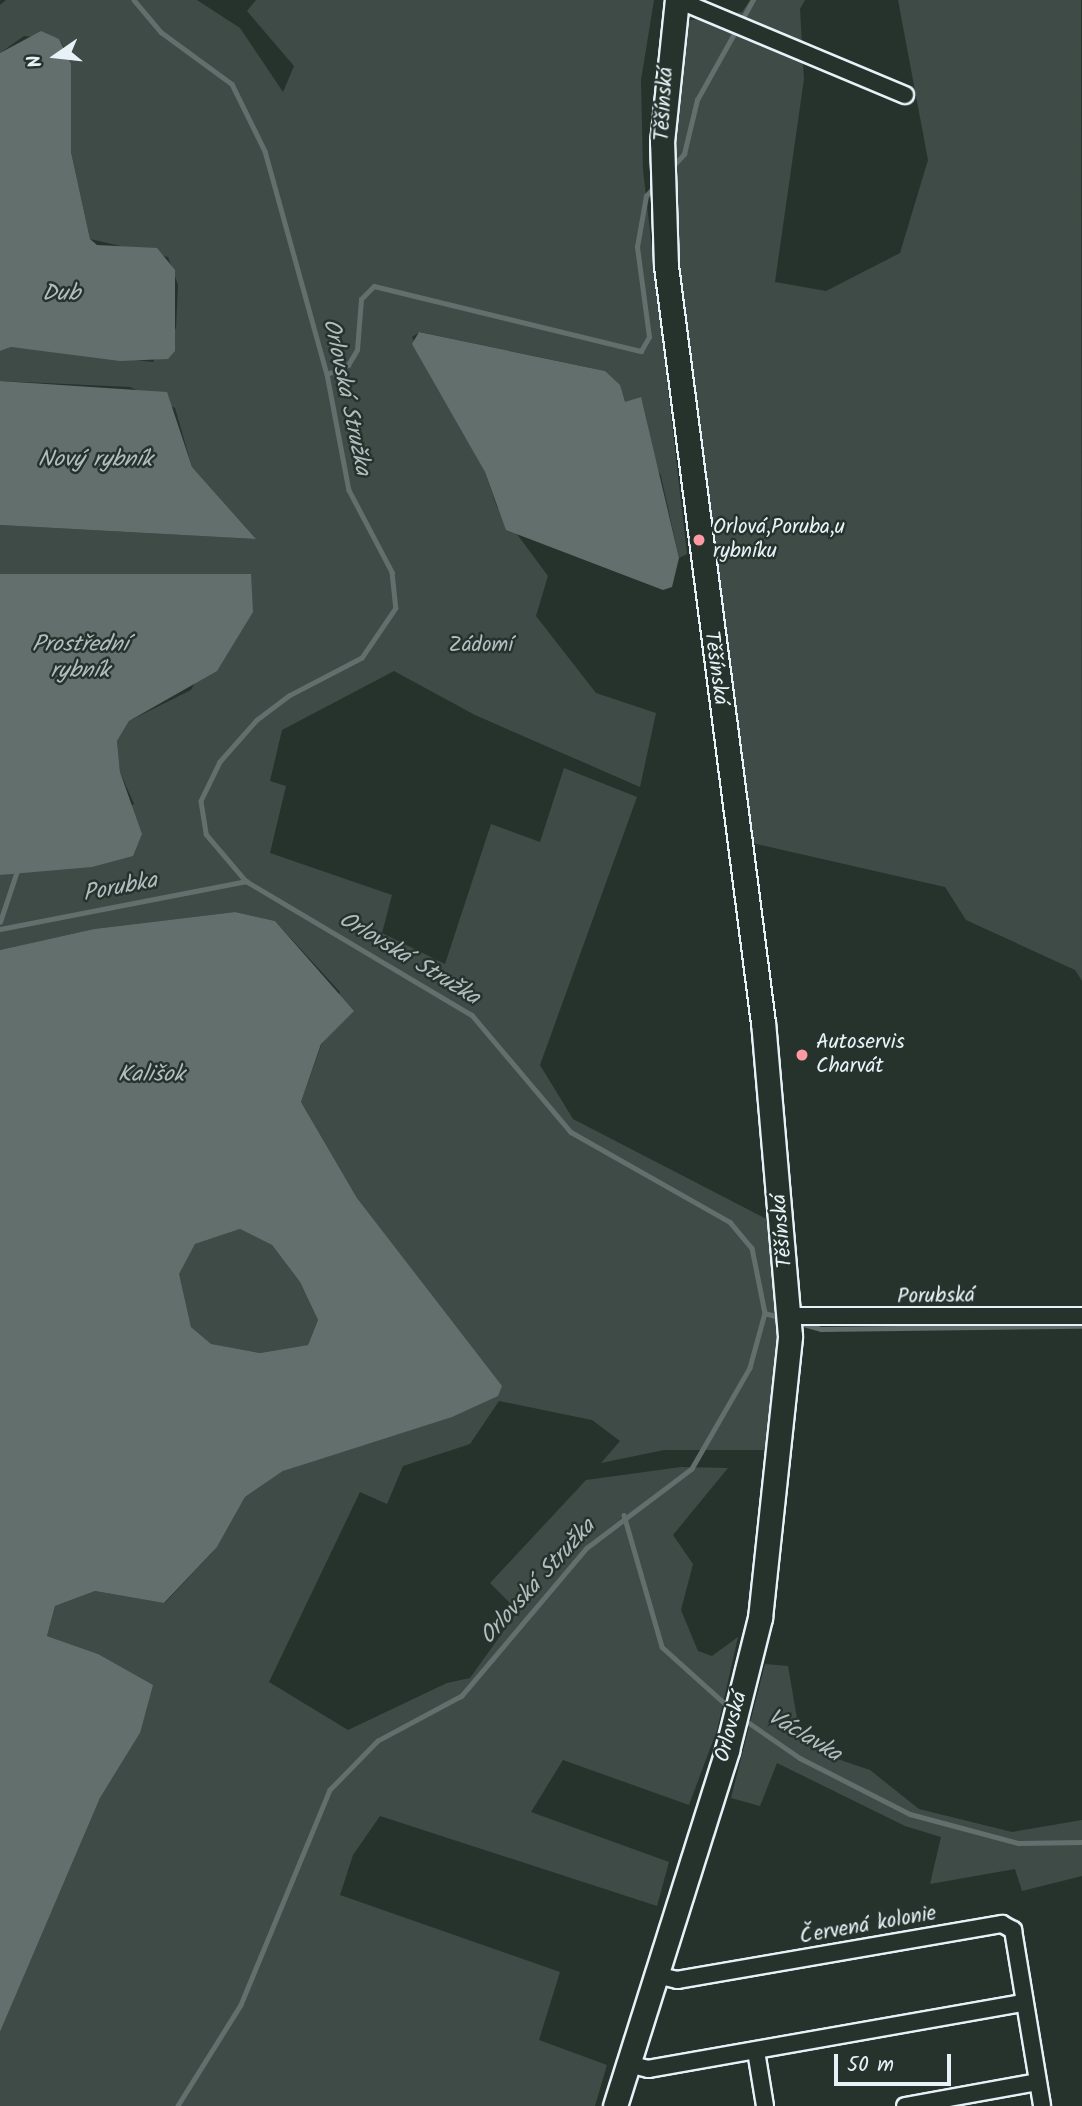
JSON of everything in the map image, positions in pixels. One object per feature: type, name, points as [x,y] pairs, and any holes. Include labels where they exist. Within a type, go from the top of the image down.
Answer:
[{"type":"main road","name":"Těšínská","points":[[677,0],[662,142],[677,377],[763,1023],[790,1326]]},
{"type":"main road","name":"Orlovská","points":[[615,2106],[727,1750],[760,1618],[790,1326]]},
{"type":"street","points":[[677,0],[905,95]]},
{"type":"street","name":"Porubská","points":[[790,1326],[1082,1316]]},
{"type":"street","name":"Červená kolonie","points":[[656,1975],[677,1980],[1002,1924],[1013,1930],[1042,2106]]},
{"type":"street","points":[[628,2064],[648,2068],[1024,2003]]},
{"type":"street","points":[[756,2051],[765,2106]]},
{"type":"street","points":[[905,2106],[1037,2082]]},
{"type":"green space","name":"Zádomí","points":[[6,0],[197,0],[240,28],[283,92],[294,66],[247,11],[256,0],[654,0],[641,80],[643,170],[687,554],[679,558],[661,476],[605,371],[420,332],[412,337],[485,472],[497,507],[548,576],[536,616],[596,693],[656,713],[640,787],[475,715],[394,671],[282,730],[270,781],[286,786],[270,853],[392,895],[382,933],[445,964],[491,824],[540,842],[564,768],[637,797],[540,1065],[573,1119],[772,1222],[778,1352],[769,1450],[664,1450],[601,1463],[620,1441],[592,1420],[499,1401],[470,1444],[403,1466],[387,1504],[360,1492],[269,1682],[348,1730],[447,1683],[470,1678],[518,1611],[490,1583],[586,1480],[681,1467],[728,1468],[673,1535],[693,1564],[681,1610],[698,1651],[712,1656],[738,1637],[717,1730],[689,1805],[563,1760],[531,1812],[669,1862],[657,1906],[380,1816],[353,1855],[340,1895],[560,1972],[539,2040],[607,2065],[595,2106],[0,2106],[0,2032],[100,1798],[140,1733],[98,1654],[47,1636],[55,1606],[95,1591],[165,1603],[217,1547],[245,1497],[283,1471],[501,1386],[357,1198],[301,1102],[340,992],[275,921],[235,912],[94,929],[0,950],[0,875],[19,872],[134,804],[120,772],[117,741],[129,721],[191,690],[251,574],[0,574],[0,525],[256,539],[192,467],[175,408],[130,387],[0,381],[0,351],[11,347],[153,362],[176,328],[178,285],[168,257],[90,239],[71,152],[66,51],[59,39],[24,36],[0,53],[0,5]]},
{"type":"green space","points":[[750,0],[805,0],[800,9],[804,79],[775,282],[826,291],[900,253],[928,160],[898,0],[1081,0],[1082,981],[1075,970],[966,920],[945,887],[752,843],[679,266],[671,129],[679,22],[742,12]]},
{"type":"green space","points":[[240,1229],[272,1245],[300,1282],[318,1320],[308,1345],[260,1353],[210,1344],[191,1327],[178,1274],[195,1244]]},
{"type":"green space","points":[[765,1664],[788,1666],[799,1730],[820,1753],[870,1770],[919,1809],[1012,1832],[1082,1820],[1082,1876],[1022,1891],[1015,1869],[930,1884],[941,1837],[905,1826],[777,1763],[760,1806],[731,1798]]},
{"type":"water","name":"Dub","points":[[41,31],[59,39],[71,64],[71,152],[90,239],[97,245],[157,248],[175,270],[175,351],[168,359],[120,361],[11,347],[0,351],[0,53]]},
{"type":"water","points":[[419,332],[605,371],[620,385],[625,402],[641,397],[679,558],[672,587],[663,590],[506,530],[485,472],[412,344]]},
{"type":"water","name":"Nový rybník","points":[[0,381],[167,392],[192,467],[256,539],[0,525]]},
{"type":"water","name":"Prostřední rybník","points":[[0,574],[251,574],[253,612],[217,671],[129,721],[117,741],[120,772],[142,834],[133,856],[92,867],[0,875]]},
{"type":"water","name":"Kališok","points":[[235,912],[275,921],[354,1011],[321,1044],[301,1102],[357,1198],[502,1386],[498,1396],[452,1417],[283,1471],[245,1497],[217,1547],[164,1603],[95,1591],[55,1606],[47,1636],[98,1654],[153,1685],[140,1733],[100,1798],[0,2032],[0,950],[94,929]],"holes":[[[240,1229],[272,1245],[300,1282],[318,1320],[308,1345],[260,1353],[211,1344],[191,1327],[179,1274],[195,1244]]]},
{"type":"waterway","name":"Orlovská Stružka","points":[[134,0],[161,32],[232,84],[265,151],[327,374],[349,490],[392,572],[396,608],[362,658],[289,696],[257,720],[220,762],[201,801],[206,834],[246,881],[472,1015],[571,1132],[730,1222],[752,1248],[765,1313],[750,1368],[692,1469],[587,1548],[462,1696],[378,1741],[330,1790],[241,2005],[178,2106]]},
{"type":"waterway","points":[[672,167],[684,154],[697,100],[753,0]]},
{"type":"waterway","points":[[327,374],[348,365],[357,350],[361,299],[374,286],[641,351],[649,337],[637,247],[646,196],[654,187]]},
{"type":"waterway","points":[[0,922],[18,868]]},
{"type":"waterway","name":"Porubka","points":[[0,929],[246,881]]},
{"type":"waterway","points":[[765,1313],[782,1318]]},
{"type":"waterway","points":[[800,1323],[821,1329],[1082,1326]]},
{"type":"waterway","name":"Václavka","points":[[624,1515],[662,1647],[730,1708]]},
{"type":"waterway","name":"Václavka","points":[[742,1718],[800,1758],[910,1814],[1018,1843],[1082,1842]]},
{"type":"place","name":"Orlová,Poruba,u rybníku","points":[[699,540]]},
{"type":"place","name":"Autoservis Charvát","points":[[802,1055]]}]
